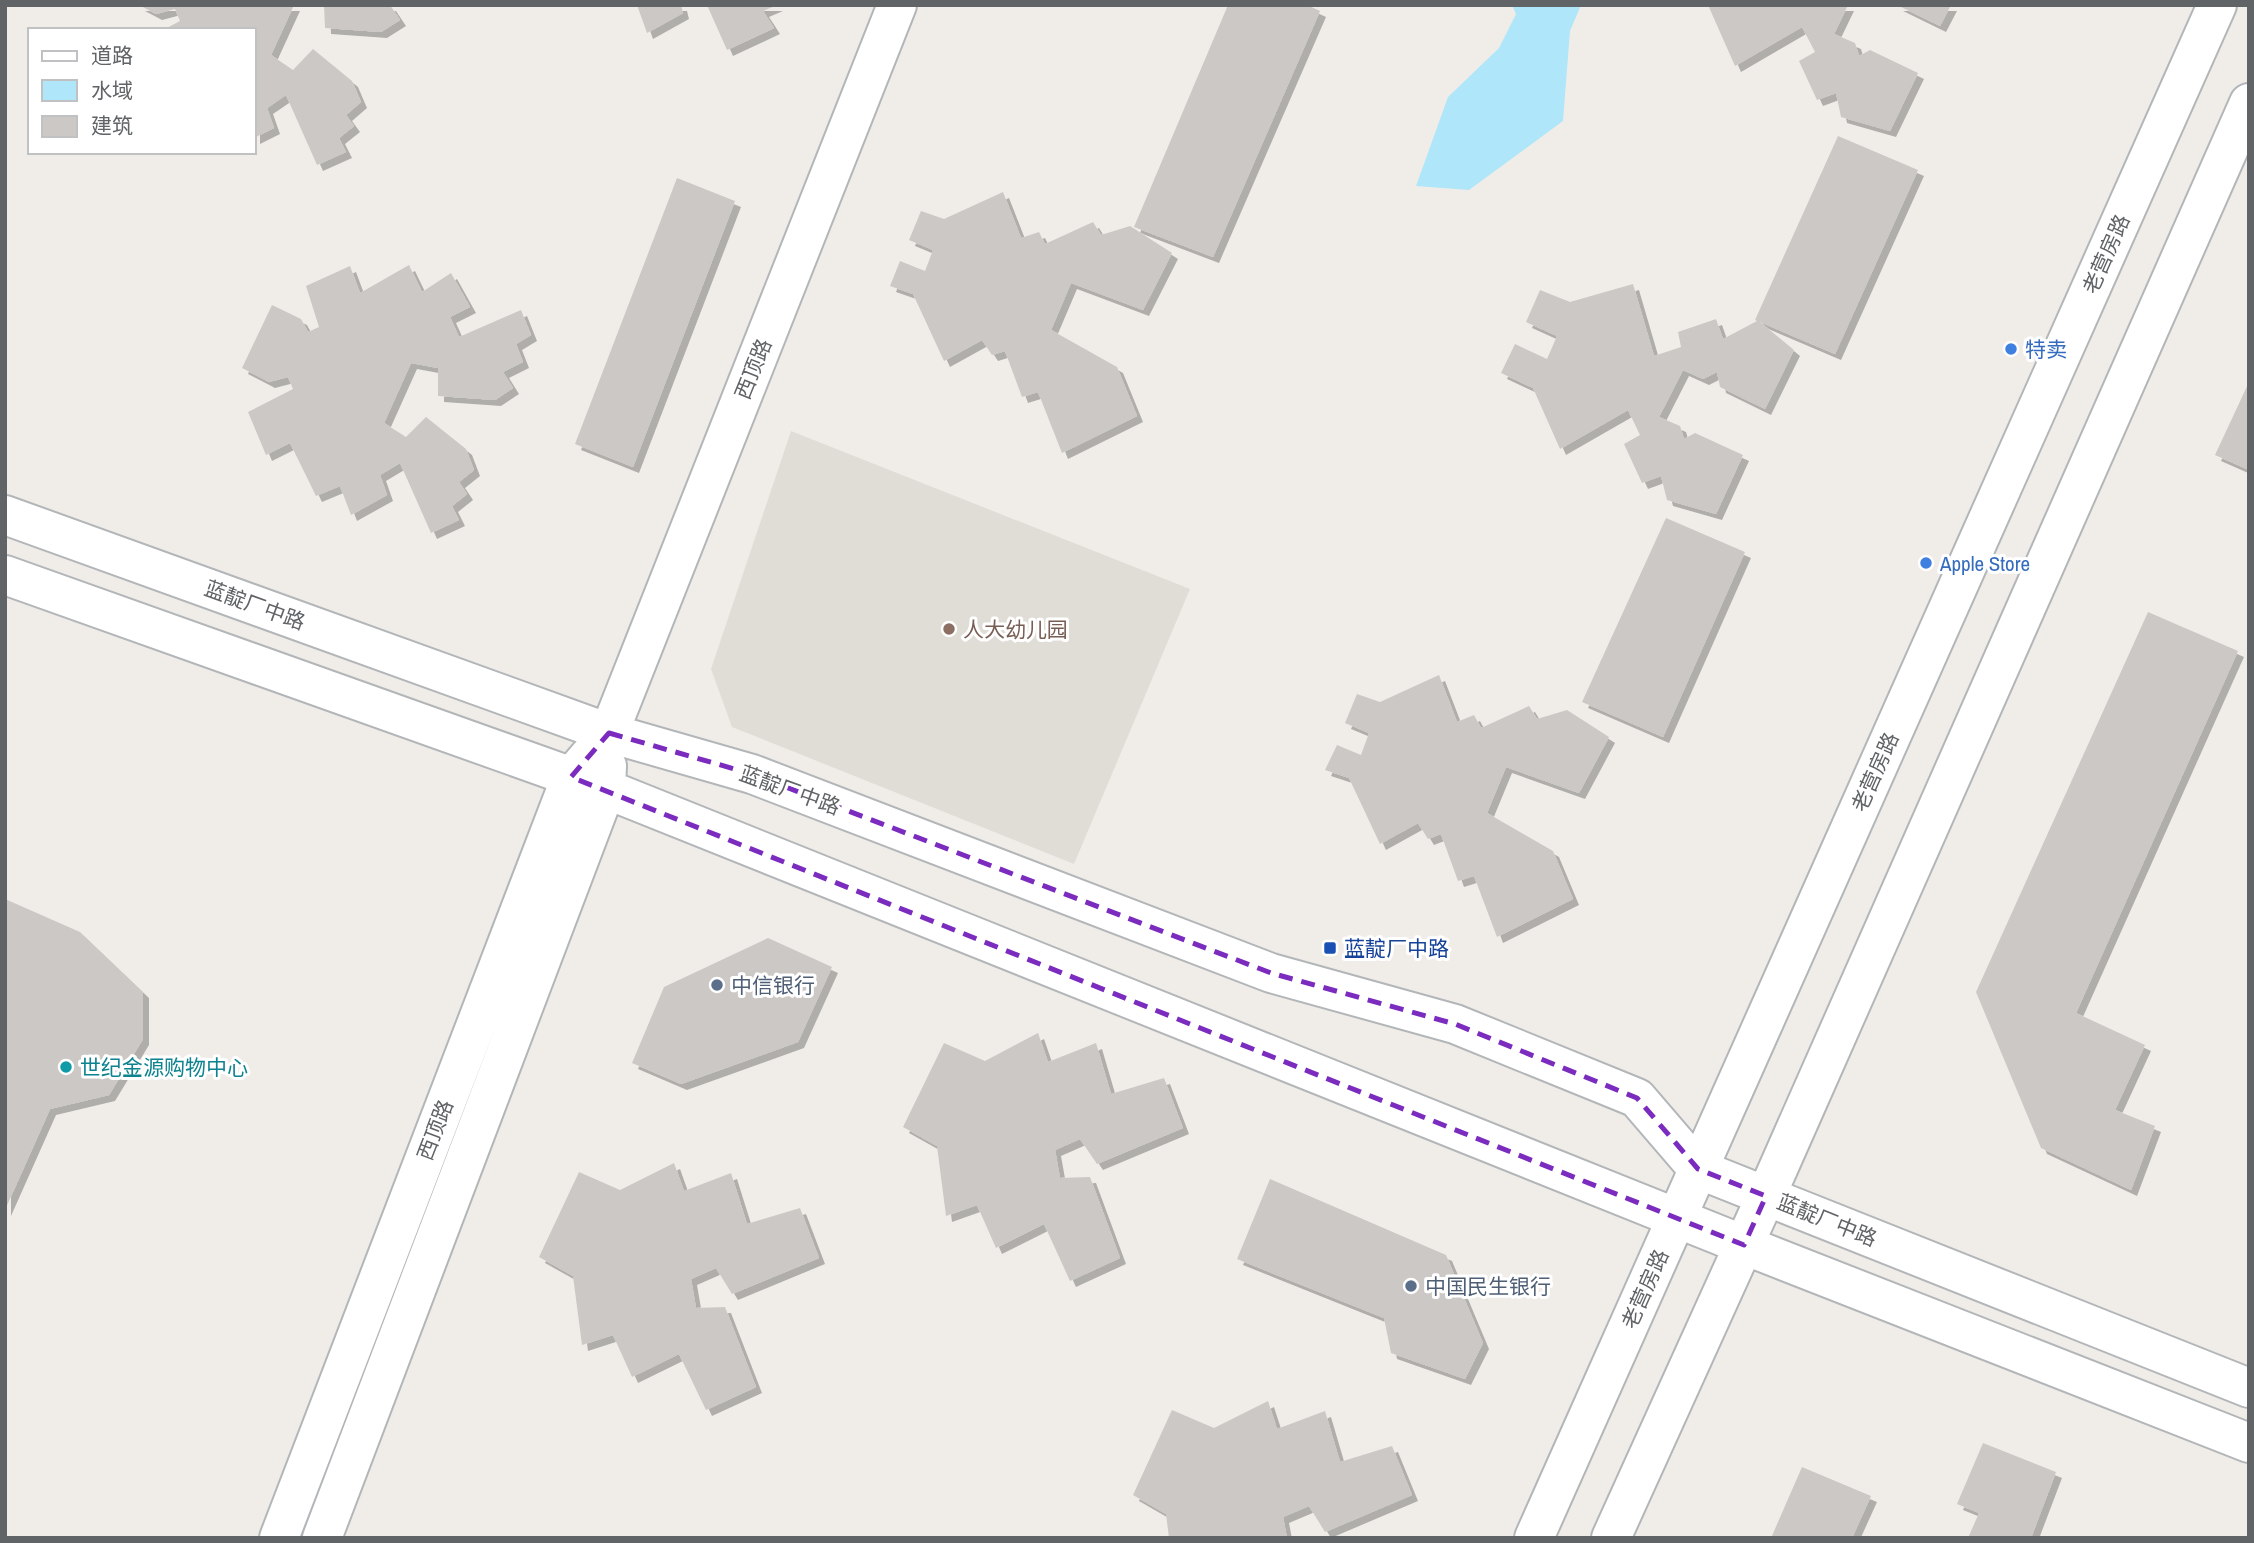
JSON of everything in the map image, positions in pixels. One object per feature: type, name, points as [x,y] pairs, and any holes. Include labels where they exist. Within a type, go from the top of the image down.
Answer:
[{"type":"street","name":"西顶路","points":[[279,1538],[589,783],[897,5]]},
{"type":"street","name":"老营房路","points":[[1534,1538],[2217,5]]},
{"type":"street","points":[[1611,1538],[1766,1196],[2249,103]]},
{"type":"street","name":"蓝靛厂中路","points":[[5,515],[609,733],[752,774],[1271,973],[1455,1024],[1637,1098],[1698,1169],[2249,1388]]},
{"type":"street","points":[[5,575],[589,783],[1676,1218],[2249,1443]]},
{"type":"street","name":"西顶路","points":[[323,1538],[589,783]]},
{"type":"highlighted area","points":[[609,733],[752,774],[1271,973],[1455,1024],[1637,1098],[1698,1169],[1766,1196],[1744,1245],[571,777]]},
{"type":"shaded area","name":"人大幼儿园","points":[[791,431],[1190,589],[1074,864],[732,727],[711,669]]},
{"type":"water","points":[[1512,5],[1581,5],[1570,31],[1563,121],[1469,190],[1416,186],[1448,97],[1499,48],[1516,14]]},
{"type":"building","points":[[139,5],[294,5],[271,55],[293,70],[313,49],[352,81],[361,102],[346,115],[354,126],[339,138],[346,152],[317,165],[286,95],[267,108],[274,128],[256,137],[256,28],[167,28],[180,21],[175,9],[156,14]]},
{"type":"building","points":[[324,5],[390,5],[400,20],[381,32],[325,28]]},
{"type":"building","points":[[637,5],[681,5],[683,13],[647,33]]},
{"type":"building","points":[[707,5],[777,5],[763,11],[774,28],[727,50]]},
{"type":"building","points":[[1228,5],[1307,5],[1320,11],[1213,257],[1134,227]]},
{"type":"building","points":[[1708,5],[1848,5],[1834,34],[1855,43],[1859,56],[1870,50],[1918,73],[1890,131],[1841,117],[1836,93],[1817,100],[1799,61],[1815,52],[1802,27],[1735,66]]},
{"type":"building","points":[[1897,5],[1951,5],[1940,26]]},
{"type":"building","points":[[1838,136],[1918,170],[1835,354],[1760,322],[1794,350],[1765,409],[1720,387],[1717,372],[1703,379],[1683,370],[1659,417],[1680,426],[1684,439],[1695,433],[1743,455],[1716,514],[1667,500],[1661,476],[1642,483],[1624,444],[1640,435],[1628,410],[1560,449],[1533,388],[1501,373],[1515,344],[1547,359],[1557,336],[1526,322],[1540,290],[1570,302],[1633,284],[1654,356],[1681,347],[1678,332],[1716,319],[1723,339],[1757,321],[1755,320]]},
{"type":"building","points":[[677,178],[735,201],[633,467],[575,444]]},
{"type":"building","points":[[1003,192],[1021,238],[1039,232],[1045,244],[1093,222],[1101,235],[1130,226],[1172,253],[1143,310],[1071,283],[1051,330],[1117,367],[1137,416],[1062,453],[1038,392],[1022,397],[1005,351],[992,355],[982,340],[944,361],[913,294],[890,286],[900,261],[925,271],[933,250],[909,240],[921,211],[944,219]]},
{"type":"building","points":[[409,265],[422,292],[451,273],[470,307],[450,317],[459,337],[521,310],[531,335],[516,344],[523,362],[503,372],[513,388],[495,400],[438,396],[438,368],[411,363],[384,423],[406,437],[426,417],[466,449],[474,470],[459,482],[467,494],[452,506],[459,520],[431,533],[400,463],[380,475],[387,495],[351,515],[340,486],[316,496],[290,443],[266,455],[248,412],[293,389],[288,377],[269,382],[242,368],[272,305],[301,319],[308,332],[319,327],[306,286],[350,266],[360,293]]},
{"type":"building","points":[[2249,382],[2249,470],[2215,455]]},
{"type":"building","points":[[1666,518],[1745,552],[1663,737],[1582,702]]},
{"type":"building","points":[[2148,612],[2238,651],[2076,1013],[2145,1045],[2115,1110],[2155,1126],[2131,1190],[2041,1148],[1976,992]]},
{"type":"building","points":[[1439,675],[1457,722],[1474,715],[1481,728],[1529,706],[1537,719],[1567,710],[1609,737],[1579,793],[1506,767],[1487,813],[1553,851],[1573,899],[1497,937],[1474,876],[1458,881],[1441,834],[1428,839],[1418,823],[1380,844],[1349,778],[1325,770],[1337,745],[1361,755],[1369,733],[1345,723],[1357,694],[1380,702]]},
{"type":"building","name":"世纪金源购物中心","points":[[5,899],[80,932],[143,992],[143,1039],[109,1095],[50,1109],[5,1210]]},
{"type":"building","points":[[768,938],[832,967],[798,1042],[681,1084],[632,1063],[664,987]]},
{"type":"building","points":[[1038,1033],[1048,1062],[1096,1043],[1111,1094],[1164,1078],[1183,1128],[1097,1164],[1080,1139],[1055,1150],[1060,1178],[1090,1177],[1120,1258],[1070,1281],[1044,1224],[996,1248],[977,1205],[946,1216],[937,1146],[903,1127],[944,1043],[985,1061]]},
{"type":"building","points":[[674,1163],[684,1191],[731,1173],[747,1224],[800,1208],[819,1258],[732,1294],[716,1268],[691,1279],[696,1308],[725,1307],[756,1387],[706,1410],[679,1354],[632,1377],[613,1335],[582,1345],[573,1276],[539,1257],[579,1172],[620,1190]]},
{"type":"building","points":[[1270,1179],[1446,1255],[1483,1343],[1465,1379],[1391,1353],[1384,1318],[1237,1259]]},
{"type":"building","points":[[1268,1401],[1277,1429],[1325,1411],[1340,1462],[1392,1446],[1412,1495],[1325,1532],[1309,1506],[1283,1517],[1287,1538],[1169,1538],[1166,1514],[1133,1495],[1172,1410],[1214,1428]]},
{"type":"building","points":[[1983,1443],[2056,1472],[2031,1538],[1968,1538],[1979,1513],[1957,1504]]},
{"type":"building","points":[[1802,1467],[1871,1496],[1852,1538],[1771,1538]]},
{"type":"place","name":"特卖","points":[[2011,349]]},
{"type":"place","name":"Apple Store","points":[[1926,563]]},
{"type":"place","name":"人大幼儿园","points":[[949,629]]},
{"type":"place","name":"蓝靛厂中路","points":[[1330,948]]},
{"type":"place","name":"中信银行","points":[[717,985]]},
{"type":"place","name":"世纪金源购物中心","points":[[66,1067]]},
{"type":"place","name":"中国民生银行","points":[[1411,1286]]}]
